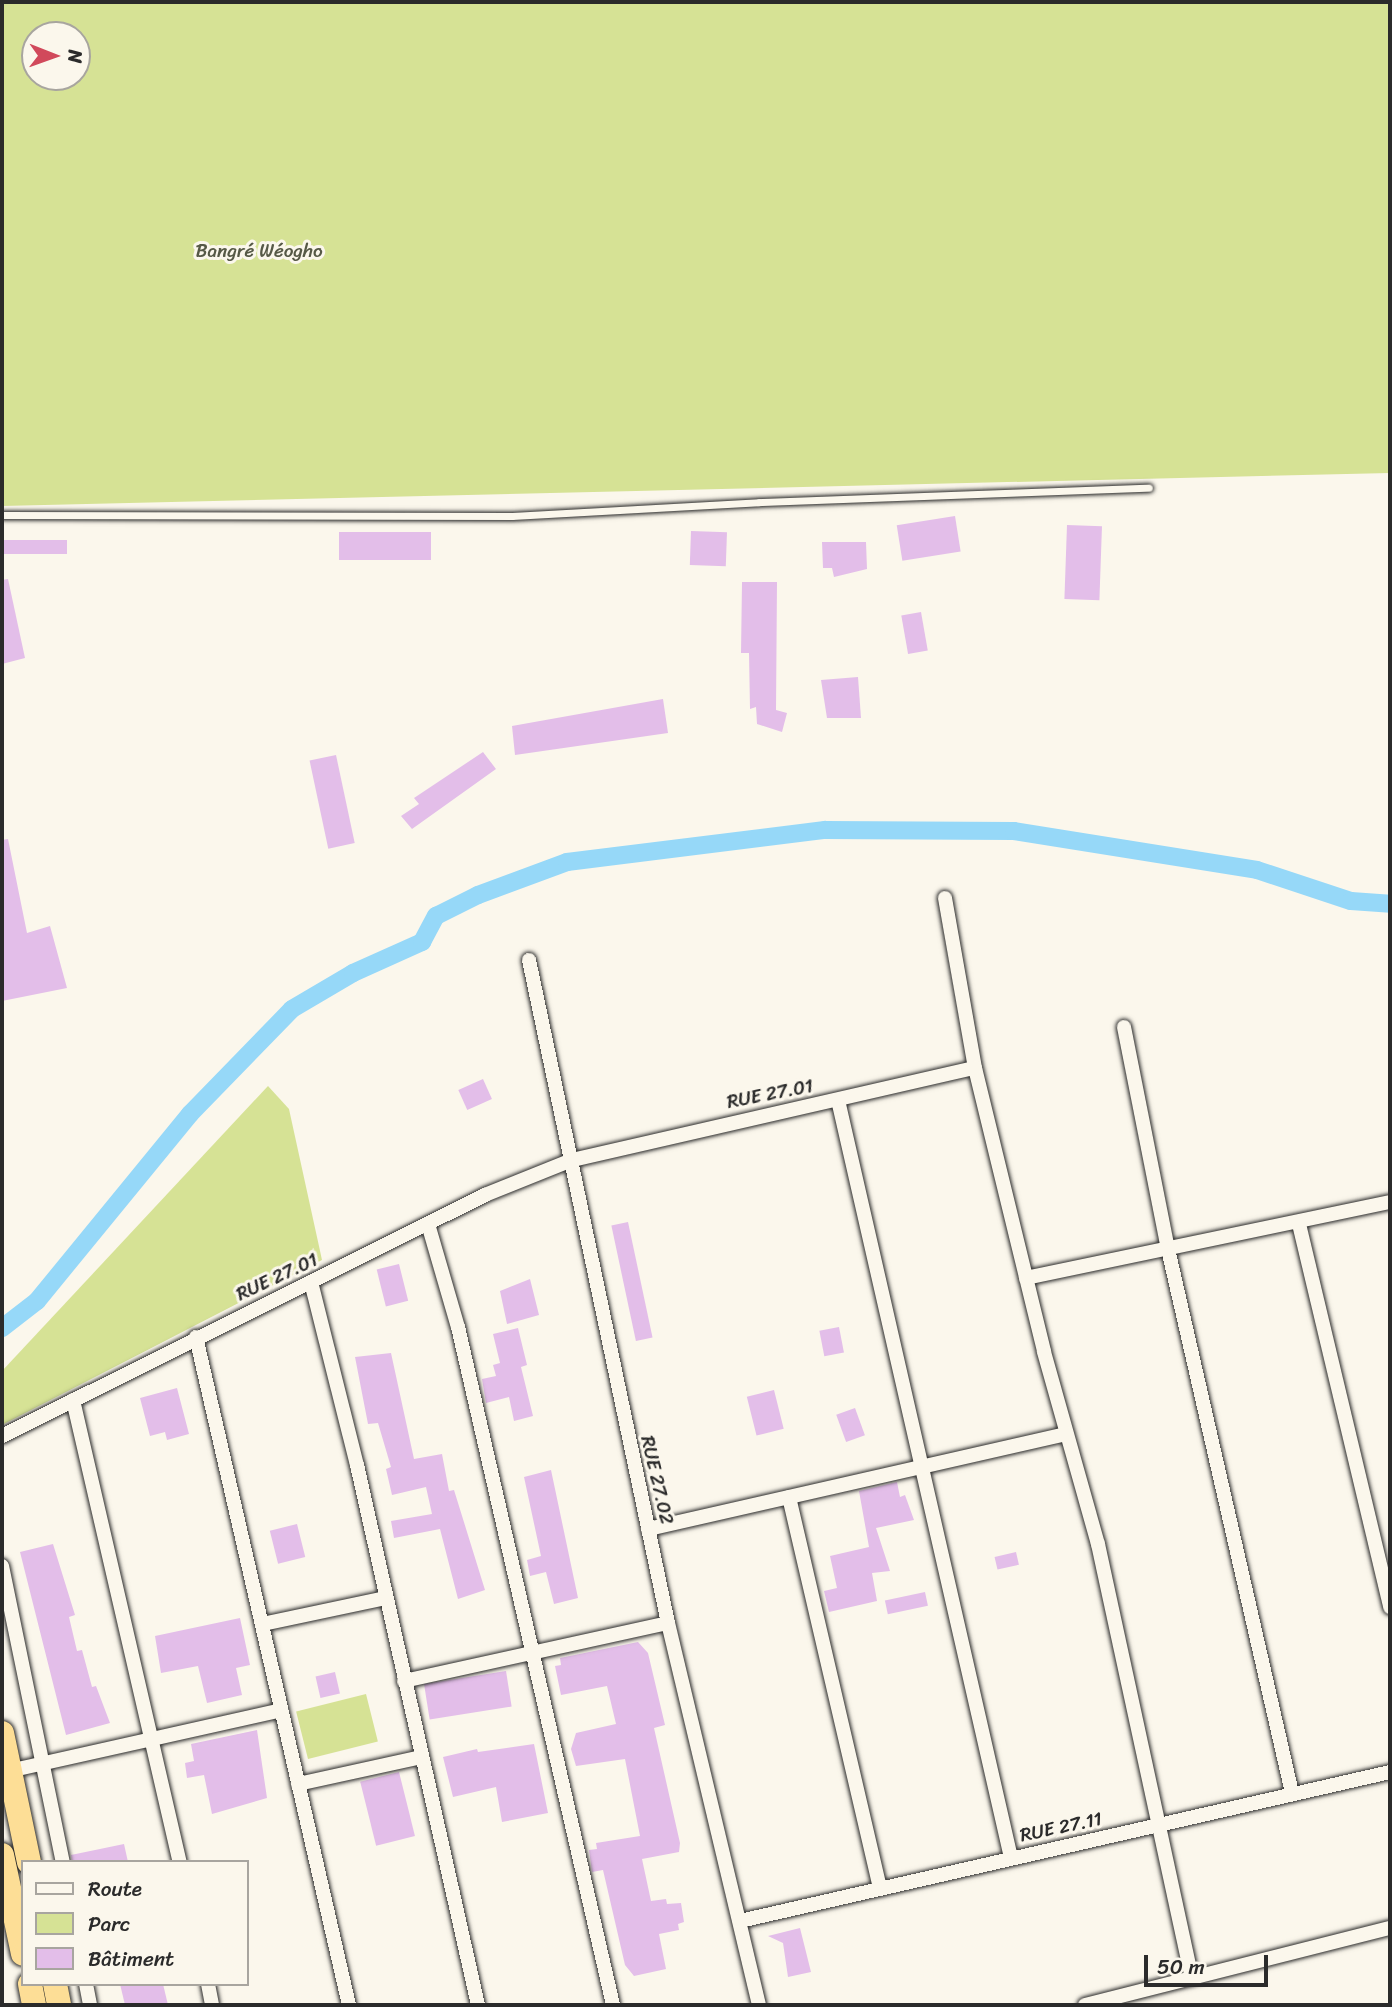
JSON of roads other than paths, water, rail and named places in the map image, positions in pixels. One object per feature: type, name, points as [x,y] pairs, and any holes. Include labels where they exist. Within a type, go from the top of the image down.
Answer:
[{"type":"highway","points":[[2,1733],[29,1860]]},
{"type":"highway","points":[[2,1855],[21,1945]]},
{"type":"highway","points":[[30,1986],[34,2005]]},
{"type":"highway","points":[[55,1986],[59,2005]]},
{"type":"street","points":[[945,898],[975,1068],[1066,1434],[1098,1544],[1192,1978]]},
{"type":"street","name":"RUE 27.02","points":[[528,960],[668,1623],[759,2005]]},
{"type":"street","points":[[1124,1027],[1168,1250],[1292,1793]]},
{"type":"street","name":"RUE 27.01","points":[[2,1436],[196,1337],[428,1224],[572,1160],[975,1068]]},
{"type":"street","points":[[838,1100],[919,1468],[1011,1858]]},
{"type":"street","points":[[1026,1278],[1298,1224],[1390,1202]]},
{"type":"street","points":[[428,1224],[458,1327],[613,2005]]},
{"type":"street","points":[[1298,1224],[1390,1607]]},
{"type":"street","points":[[310,1282],[478,2005]]},
{"type":"street","points":[[196,1337],[349,2005]]},
{"type":"street","points":[[73,1400],[180,1860]]},
{"type":"street","points":[[648,1529],[1066,1434]]},
{"type":"street","points":[[789,1497],[880,1888]]},
{"type":"street","points":[[2,1566],[63,1860]]},
{"type":"street","points":[[263,1624],[385,1598]]},
{"type":"street","points":[[404,1681],[668,1623]]},
{"type":"street","points":[[9,1771],[281,1710]]},
{"type":"street","points":[[298,1784],[422,1757]]},
{"type":"street","name":"RUE 27.11","points":[[740,1921],[1390,1772]]},
{"type":"street","points":[[1084,2005],[1115,2002],[1192,1978],[1390,1928]]},
{"type":"street","points":[[86,1986],[90,2005]]},
{"type":"street","points":[[208,1986],[212,2005]]},
{"type":"lane","points":[[2,515],[512,516],[759,502],[1149,488]]},
{"type":"waterway","points":[[2,1328],[37,1301],[190,1114],[292,1009],[353,973],[422,942],[436,916],[478,895],[567,862],[825,830],[1014,831],[1257,870],[1351,901],[1390,904]]},
{"type":"park label","name":"Bangré Wéogho","points":[[259,251]]}]
